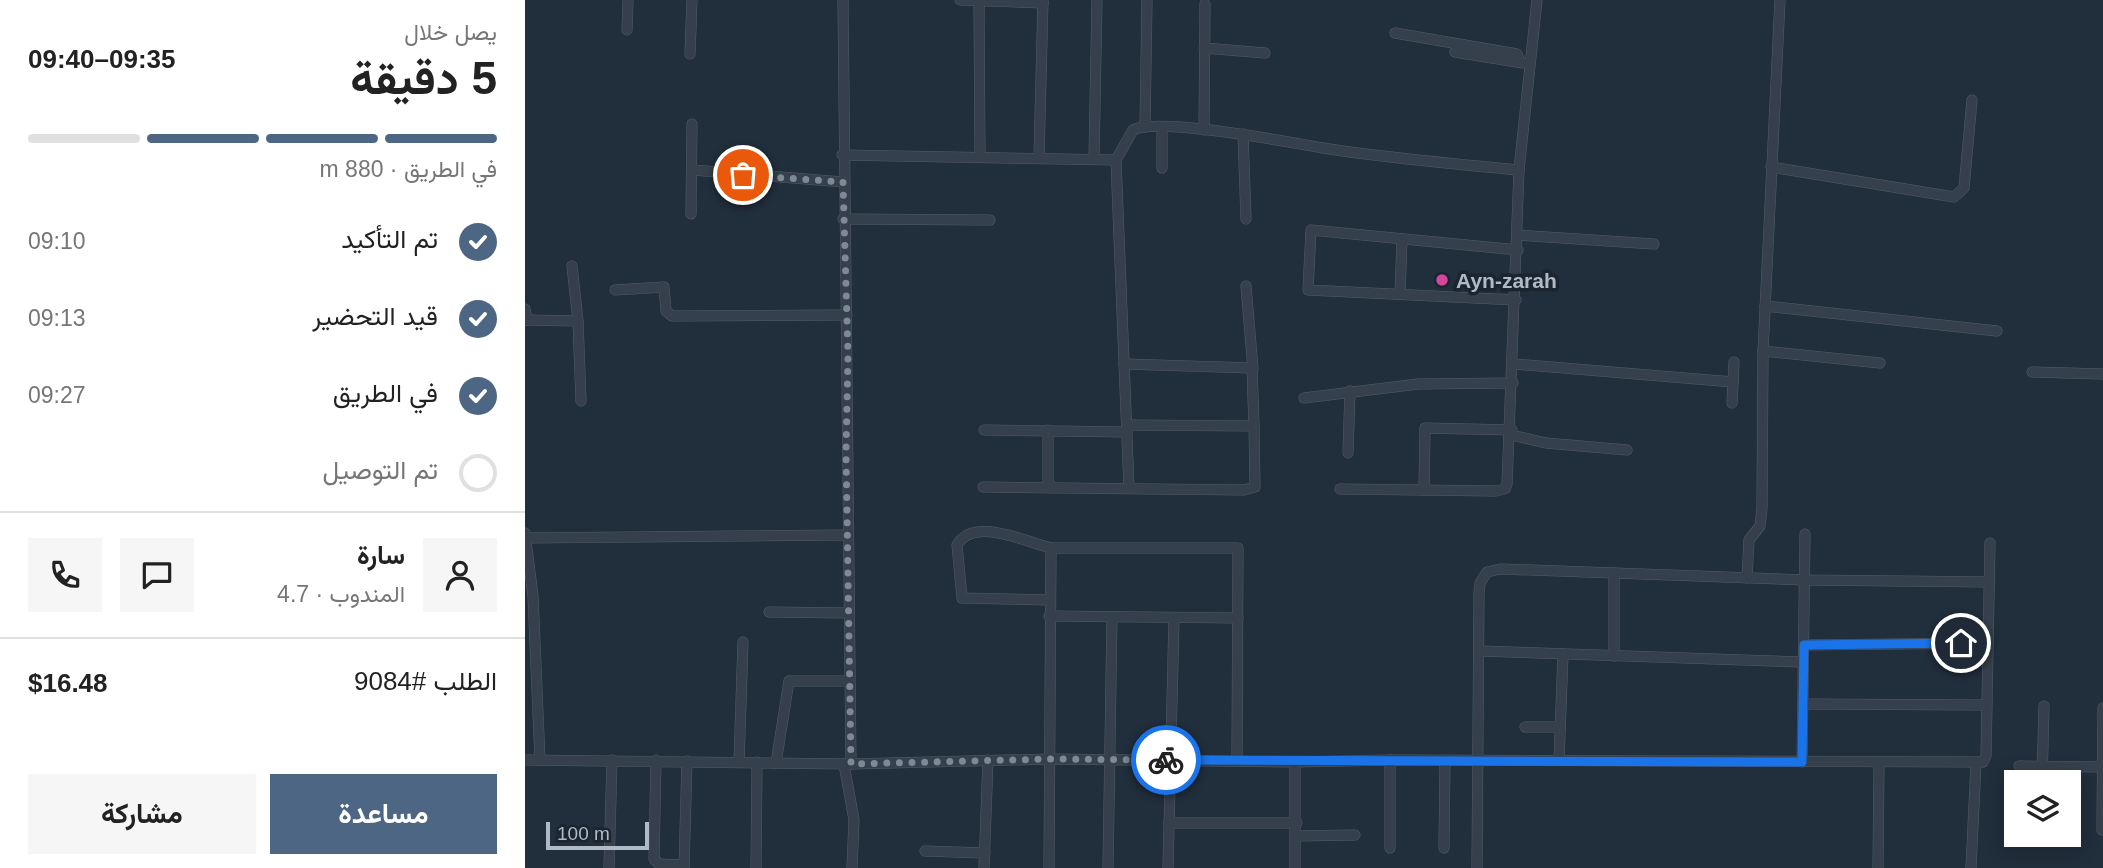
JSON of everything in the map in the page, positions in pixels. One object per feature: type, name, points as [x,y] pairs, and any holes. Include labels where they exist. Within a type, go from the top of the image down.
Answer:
[{"type":"street","points":[[627,30],[628,0]]},
{"type":"street","points":[[690,54],[692,0]]},
{"type":"street","points":[[843,0],[842,155],[847,316],[849,681],[847,764],[853,820],[852,868]]},
{"type":"street","points":[[960,0],[1043,2],[1039,158]]},
{"type":"street","points":[[1094,158],[1097,0]]},
{"type":"street","points":[[1145,127],[1147,0]]},
{"type":"street","points":[[1340,489],[1505,489],[1511,433],[1525,63],[1537,0]]},
{"type":"street","points":[[1747,578],[1749,540],[1760,526],[1762,508],[1763,351],[1780,0]]},
{"type":"street","points":[[979,1],[980,157]]},
{"type":"street","points":[[1204,130],[1205,4]]},
{"type":"street","points":[[1395,33],[1517,54],[1525,63]]},
{"type":"street","points":[[1204,48],[1265,53]]},
{"type":"street","points":[[1455,52],[1525,63]]},
{"type":"street","points":[[1771,167],[1954,197],[1964,188],[1972,100]]},
{"type":"street","points":[[691,214],[692,124]]},
{"type":"street","points":[[1129,488],[1116,160],[1133,130],[1145,127],[1243,134],[1365,153],[1519,170]]},
{"type":"street","points":[[1162,128],[1162,168]]},
{"type":"street","points":[[1243,134],[1246,219]]},
{"type":"street","points":[[842,155],[1116,160]]},
{"type":"street","points":[[693,170],[843,182]]},
{"type":"street","points":[[843,219],[990,220]]},
{"type":"street","points":[[1516,300],[1308,290],[1311,230],[1518,250]]},
{"type":"street","points":[[1518,235],[1654,244]]},
{"type":"street","points":[[1400,294],[1402,239]]},
{"type":"street","points":[[572,266],[582,401]]},
{"type":"street","points":[[983,487],[1252,490],[1256,484],[1253,369],[1246,286]]},
{"type":"street","points":[[615,290],[664,287],[666,311],[672,316],[847,316]]},
{"type":"street","points":[[1765,306],[1997,331]]},
{"type":"street","points":[[526,317],[578,321]]},
{"type":"street","points":[[1763,351],[1880,363]]},
{"type":"street","points":[[1732,403],[1734,362]]},
{"type":"street","points":[[1123,364],[1253,369]]},
{"type":"street","points":[[1514,364],[1733,382]]},
{"type":"street","points":[[2032,372],[2103,374]]},
{"type":"street","points":[[1304,398],[1418,384],[1513,383]]},
{"type":"street","points":[[1349,453],[1350,391]]},
{"type":"street","points":[[984,430],[1254,426]]},
{"type":"street","points":[[1425,490],[1425,428],[1511,433],[1546,443],[1627,450]]},
{"type":"street","points":[[1048,430],[1048,482],[1051,486]]},
{"type":"street","points":[[1049,600],[962,598],[957,545],[963,538],[983,530],[1051,548],[1235,547],[1239,551],[1237,760]]},
{"type":"street","points":[[1802,762],[1805,534]]},
{"type":"street","points":[[540,760],[533,596],[526,535],[847,535]]},
{"type":"street","points":[[525,760],[847,764],[1052,759],[1976,763],[1985,759],[1990,543]]},
{"type":"street","points":[[1049,868],[1052,759],[1049,616],[1051,548]]},
{"type":"street","points":[[1477,868],[1480,583],[1487,572],[1500,569],[1805,580],[1989,582]]},
{"type":"street","points":[[1614,573],[1614,656]]},
{"type":"street","points":[[769,612],[847,613]]},
{"type":"street","points":[[1049,616],[1238,618]]},
{"type":"street","points":[[1108,868],[1112,617]]},
{"type":"street","points":[[1168,868],[1173,760],[1174,618]]},
{"type":"street","points":[[739,762],[743,642]]},
{"type":"street","points":[[1804,645],[1987,643]]},
{"type":"street","points":[[1479,651],[1803,662]]},
{"type":"street","points":[[1559,760],[1563,654]]},
{"type":"street","points":[[776,763],[789,681],[849,681]]},
{"type":"street","points":[[1803,704],[1985,705]]},
{"type":"street","points":[[2042,767],[2044,706]]},
{"type":"street","points":[[2102,830],[2103,708]]},
{"type":"street","points":[[1525,727],[1560,727]]},
{"type":"street","points":[[609,868],[612,760]]},
{"type":"street","points":[[656,760],[654,859],[659,864],[684,867],[687,761]]},
{"type":"street","points":[[984,868],[988,760]]},
{"type":"street","points":[[1390,760],[1390,848]]},
{"type":"street","points":[[1444,848],[1445,760]]},
{"type":"street","points":[[755,868],[757,762]]},
{"type":"street","points":[[1295,762],[1295,868]]},
{"type":"street","points":[[1878,868],[1879,763]]},
{"type":"street","points":[[1971,868],[1976,763]]},
{"type":"street","points":[[2019,766],[2102,767]]},
{"type":"street","points":[[1169,823],[1297,823]]},
{"type":"street","points":[[1296,836],[1355,835]]},
{"type":"street","points":[[925,851],[985,853]]},
{"type":"way so far","points":[[743,175],[843,182],[848,355],[847,613],[851,764],[1052,759],[1166,760]]},
{"type":"place","name":"Ayn-zarah","points":[[1442,280]]},
{"type":"route","points":[[1166,760],[1802,762],[1804,645],[1961,643]]}]
